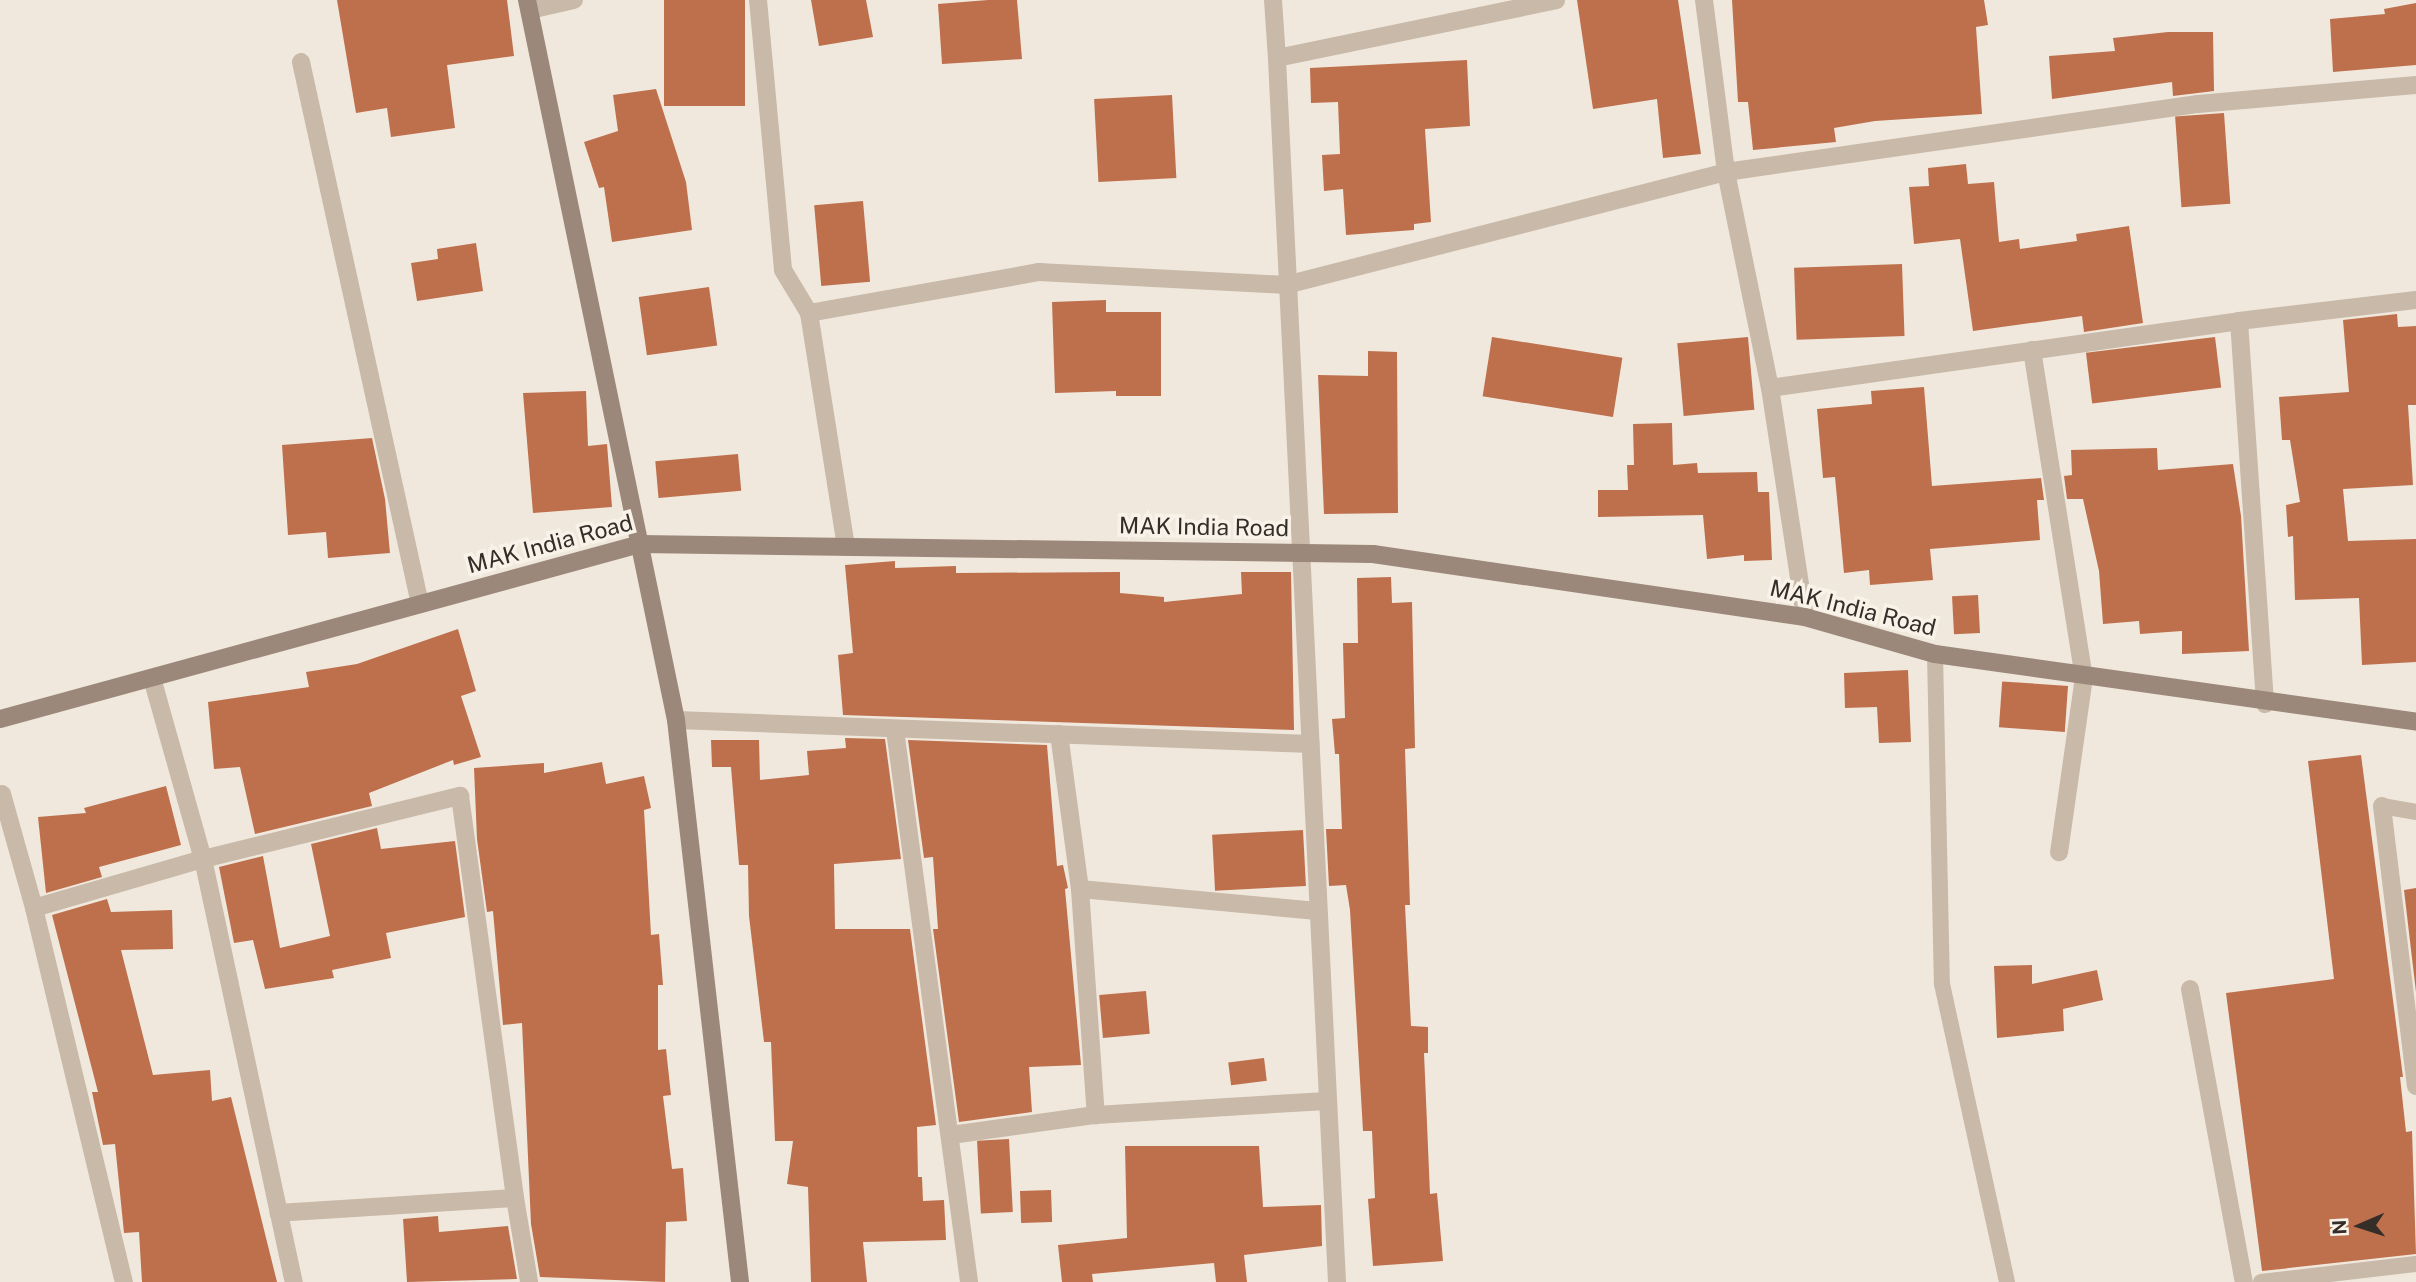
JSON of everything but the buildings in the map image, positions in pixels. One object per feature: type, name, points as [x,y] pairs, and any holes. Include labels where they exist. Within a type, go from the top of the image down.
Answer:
[{"type":"street","points":[[574,0],[528,5],[676,720],[740,1282]]},
{"type":"street","points":[[758,0],[783,270],[808,313],[846,547]]},
{"type":"street","points":[[1273,0],[1298,553],[1311,744],[1337,1282]]},
{"type":"street","points":[[1277,58],[1473,9],[1556,0]]},
{"type":"street","points":[[1704,0],[1726,172],[1770,388],[1805,617]]},
{"type":"street","points":[[301,62],[420,604]]},
{"type":"street","points":[[808,313],[1039,272],[1286,285],[1726,172],[2198,104],[2416,85]]},
{"type":"street","points":[[1770,388],[2239,321],[2416,300]]},
{"type":"street","points":[[2239,321],[2265,704]]},
{"type":"street","points":[[2032,350],[2084,677],[2059,852]]},
{"type":"street","name":"MAK India Road","points":[[0,719],[640,544],[1373,554],[1805,617],[1936,654],[2265,704],[2416,722]]},
{"type":"street","points":[[152,678],[203,859],[294,1282]]},
{"type":"street","points":[[676,720],[1311,744]]},
{"type":"street","points":[[895,730],[969,1282]]},
{"type":"street","points":[[1059,734],[1080,889],[1096,1115]]},
{"type":"street","points":[[2,794],[34,908],[124,1282]]},
{"type":"street","points":[[34,908],[203,859],[460,796],[529,1282]]},
{"type":"street","points":[[2382,807],[2416,1086]]},
{"type":"street","points":[[1080,889],[1317,911]]},
{"type":"street","points":[[2190,989],[2244,1282]]},
{"type":"street","points":[[951,1135],[1096,1115],[1327,1101]]},
{"type":"street","points":[[278,1213],[515,1198]]},
{"type":"lane","points":[[1936,654],[1942,984],[2007,1282]]},
{"type":"lane","points":[[2382,807],[2416,812]]},
{"type":"lane","points":[[2261,1282],[2416,1264]]}]
